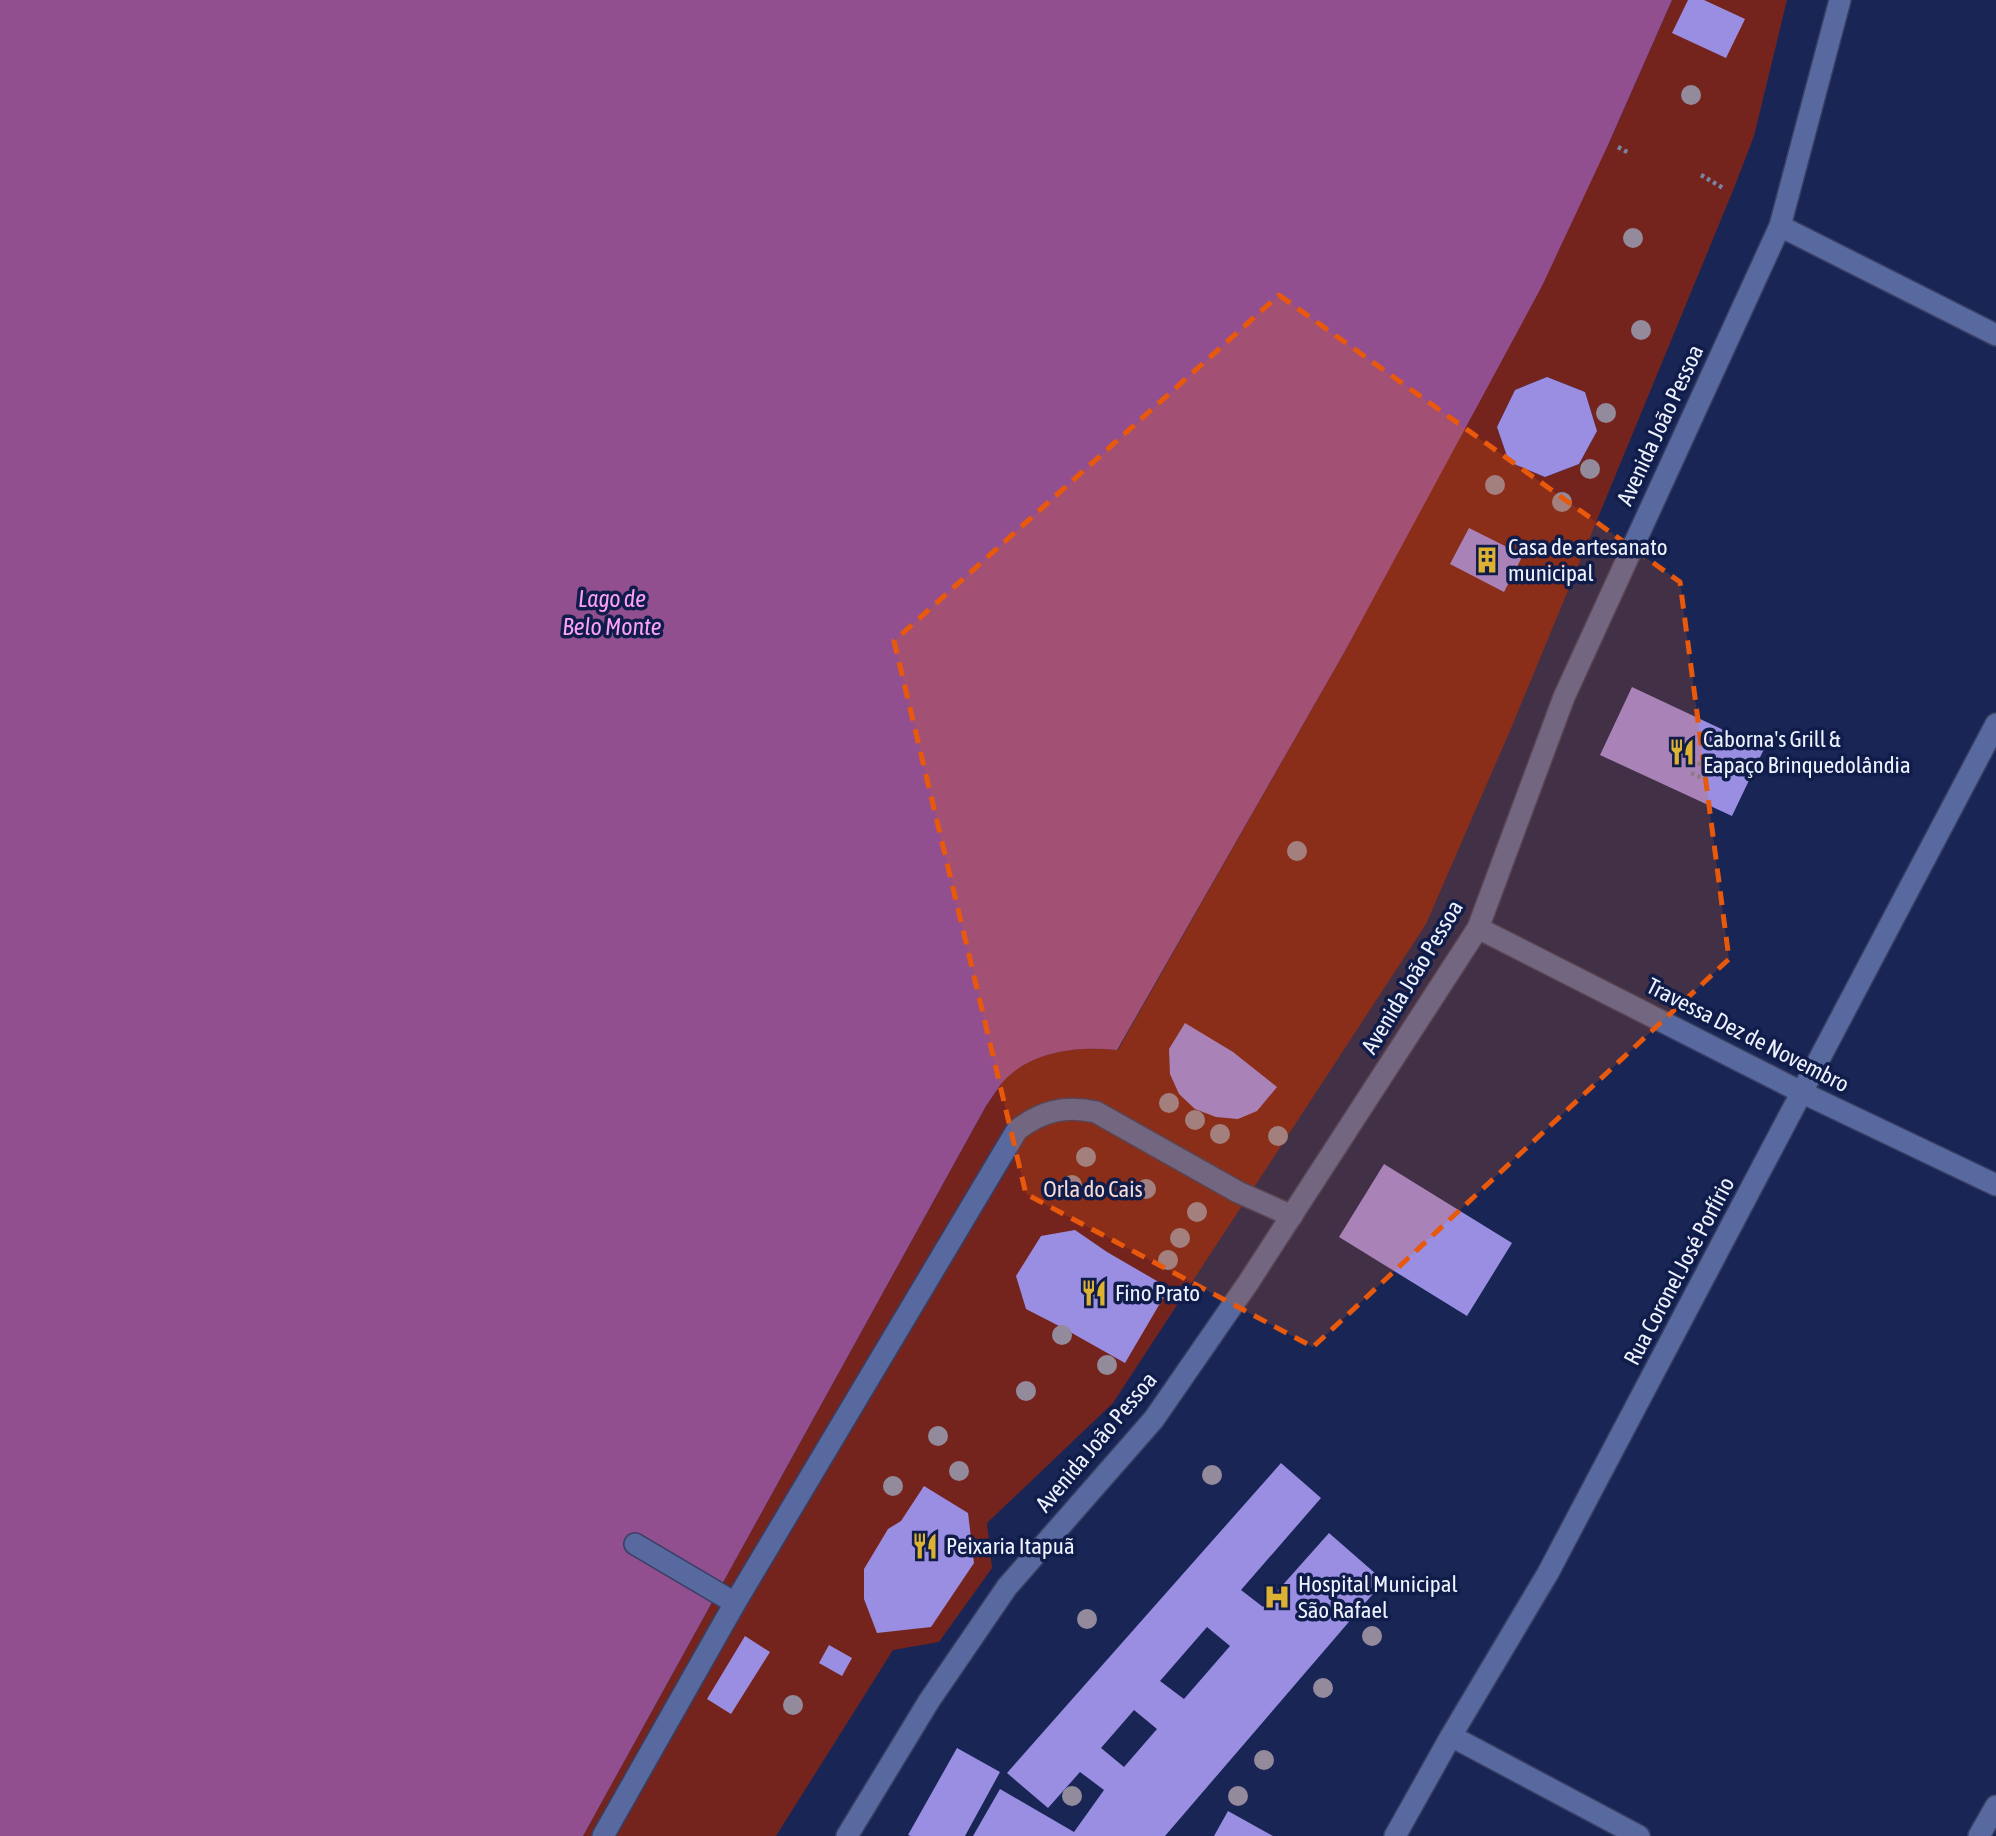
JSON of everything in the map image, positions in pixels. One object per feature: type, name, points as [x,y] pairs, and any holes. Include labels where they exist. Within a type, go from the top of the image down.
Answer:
[{"type":"street","name":"Avenida João Pessoa","points":[[846,1836],[929,1701],[1007,1587],[1154,1419],[1292,1216],[1478,928],[1564,697],[1780,226],[1840,0]]},
{"type":"street","points":[[1780,226],[1996,335]]},
{"type":"street","name":"Rua Coronel José Porfírio","points":[[1395,1836],[1548,1573],[1996,724]]},
{"type":"street","name":"Travessa Dez de Novembro","points":[[1478,928],[1803,1093],[1996,1185]]},
{"type":"street","points":[[603,1836],[735,1603],[1017,1130],[1034,1117],[1065,1108],[1096,1112],[1238,1192],[1292,1216]]},
{"type":"street","points":[[635,1544],[735,1603]]},
{"type":"street","points":[[1451,1736],[1639,1836]]},
{"type":"street","points":[[1979,1836],[1996,1806]]},
{"type":"path","points":[[1618,147],[1629,153]]},
{"type":"path","points":[[1701,175],[1723,188]]},
{"type":"path","points":[[1691,773],[1704,779],[1709,769],[1696,762]]},
{"type":"highlighted area","points":[[1279,295],[1680,582],[1729,959],[1313,1347],[1026,1194],[894,641]]},
{"type":"green space","name":"Orla do Cais","points":[[1672,0],[1787,0],[1754,136],[1734,188],[1512,726],[1426,924],[1113,1403],[987,1523],[992,1568],[939,1642],[893,1650],[776,1836],[583,1836],[997,1089],[1013,1073],[1040,1057],[1071,1050],[1118,1050],[1345,651],[1608,145]],"holes":[[[1547,377],[1585,392],[1597,431],[1579,464],[1545,477],[1509,462],[1497,427],[1515,390]]]},
{"type":"water","name":"Lago de Belo Monte","points":[[0,0],[1672,0],[1542,286],[1345,651],[1117,1050],[1086,1049],[1054,1053],[1025,1064],[997,1089],[583,1836],[0,1836]]},
{"type":"building","points":[[1688,0],[1704,0],[1745,19],[1726,58],[1672,33]]},
{"type":"building","points":[[1547,377],[1585,392],[1597,431],[1579,464],[1545,477],[1509,462],[1497,427],[1515,390]]},
{"type":"building","name":"Casa de artesanato municipal","points":[[1469,528],[1523,555],[1504,592],[1450,564]]},
{"type":"building","name":"Caborna's Grill & Eapaço Brinquedolândia","points":[[1632,687],[1764,749],[1732,816],[1600,755]]},
{"type":"building","points":[[1185,1023],[1233,1052],[1277,1087],[1257,1111],[1238,1119],[1216,1117],[1195,1109],[1179,1094],[1170,1074],[1169,1049]]},
{"type":"building","points":[[1384,1164],[1512,1243],[1467,1316],[1339,1237]]},
{"type":"building","name":"Fino Prato","points":[[1075,1230],[1169,1288],[1125,1363],[1026,1309],[1016,1276],[1041,1236]]},
{"type":"building","points":[[1281,1463],[1321,1498],[1241,1590],[1263,1607],[1329,1533],[1384,1581],[1165,1836],[973,1836],[1000,1789],[1074,1832],[1104,1790],[1080,1772],[1048,1808],[1007,1773]],"holes":[[[1207,1627],[1230,1646],[1184,1699],[1160,1681]],[[1134,1710],[1157,1729],[1124,1767],[1101,1748]]]},
{"type":"building","name":"Peixaria Itapuã","points":[[924,1486],[968,1513],[974,1563],[931,1627],[877,1633],[864,1599],[864,1569],[888,1529],[901,1521]]},
{"type":"building","points":[[745,1636],[770,1652],[731,1714],[707,1699]]},
{"type":"building","points":[[829,1645],[852,1658],[842,1676],[819,1663]]},
{"type":"building","points":[[957,1748],[1000,1772],[965,1836],[908,1835]]},
{"type":"building","points":[[1228,1811],[1273,1836],[1214,1836]]},
{"type":"place","name":"Casa de artesanato municipal","points":[[1487,560]]},
{"type":"place","name":"Caborna's Grill & Eapaço Brinquedolândia","points":[[1682,752]]},
{"type":"place","name":"Fino Prato","points":[[1094,1293]]},
{"type":"place","name":"Peixaria Itapuã","points":[[925,1546]]},
{"type":"place","name":"Hospital Municipal São Rafael","points":[[1277,1597]]}]
